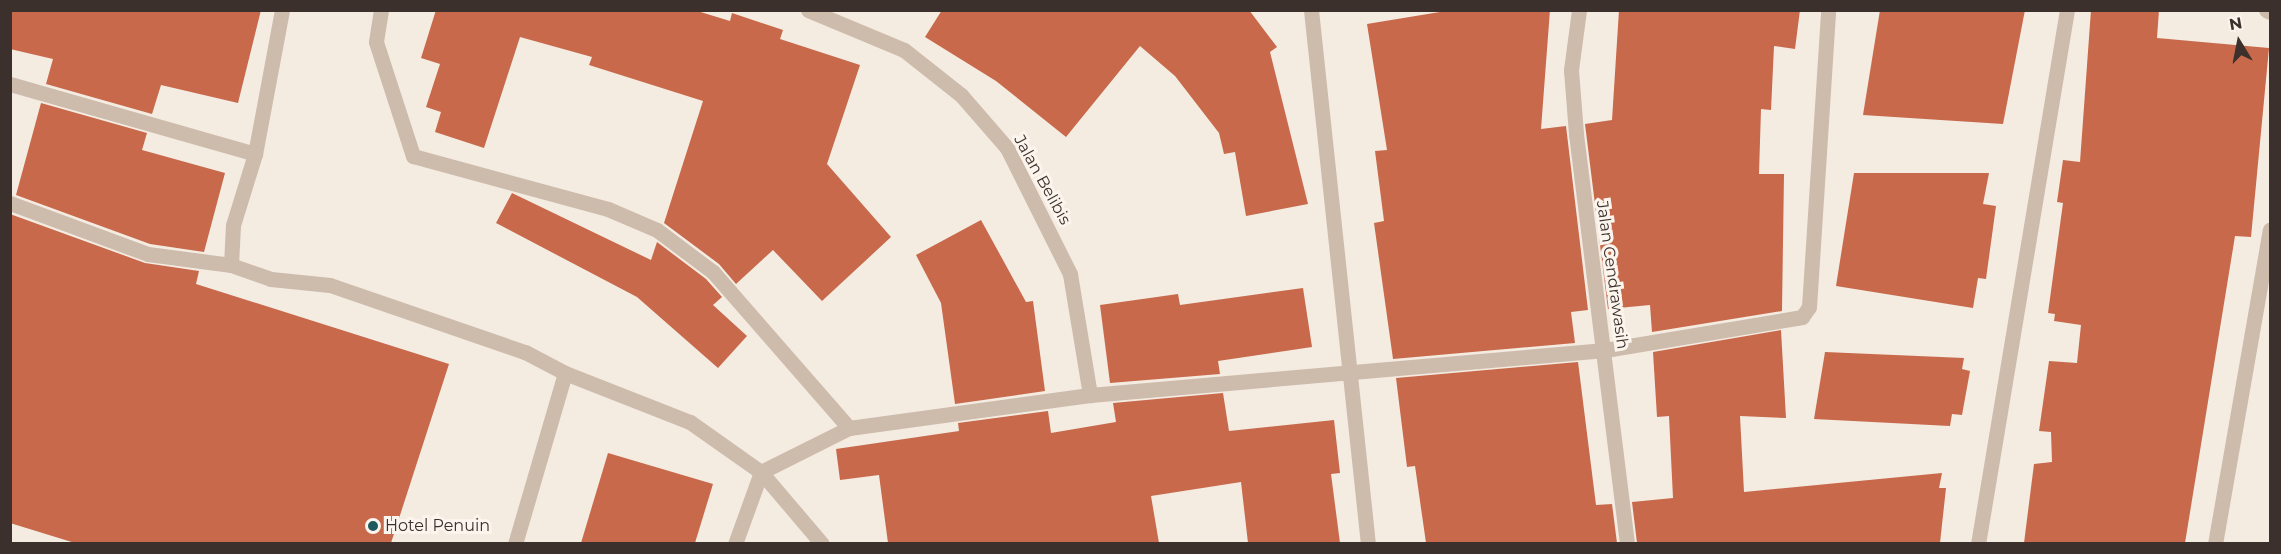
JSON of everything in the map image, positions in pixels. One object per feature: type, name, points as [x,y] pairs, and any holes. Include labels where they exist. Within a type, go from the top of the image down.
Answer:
[{"type":"street","points":[[231,265],[233,225],[255,154],[282,10]]},
{"type":"street","points":[[381,10],[376,42],[413,156],[608,209],[657,230],[713,272],[849,428]]},
{"type":"street","name":"Jalan Belibis","points":[[808,10],[904,50],[961,95],[1006,148],[1070,274],[1090,395]]},
{"type":"street","name":"Jalan Cendrawasih","points":[[1579,10],[1571,70],[1576,134],[1605,350],[1627,543]]},
{"type":"street","points":[[735,543],[761,472],[849,428],[1090,395],[1351,375],[1605,350],[1792,321],[1807,313],[1828,10]]},
{"type":"street","points":[[1978,543],[2067,10]]},
{"type":"street","points":[[1306,13],[1351,375],[1368,543]]},
{"type":"street","points":[[10,84],[255,154]]},
{"type":"street","points":[[10,203],[148,254],[231,265],[271,279],[330,285],[525,352],[565,373],[690,422],[761,472],[822,543]]},
{"type":"street","points":[[2215,543],[2271,230]]},
{"type":"street","points":[[515,543],[565,373]]},
{"type":"building","points":[[10,10],[261,10],[238,103],[161,85],[152,114],[46,84],[53,59],[10,49]]},
{"type":"building","points":[[436,10],[694,10],[730,21],[732,13],[783,30],[780,39],[860,65],[827,164],[891,237],[822,301],[773,250],[736,284],[719,264],[664,223],[703,101],[589,65],[592,57],[520,37],[484,148],[435,132],[441,112],[426,107],[440,64],[421,58]]},
{"type":"building","points":[[942,10],[1249,10],[1277,47],[1270,52],[1308,204],[1246,216],[1235,152],[1224,154],[1219,133],[1175,76],[1140,46],[1066,137],[996,81],[925,37]]},
{"type":"building","points":[[1452,10],[1550,10],[1541,129],[1566,126],[1588,310],[1571,312],[1575,343],[1393,359],[1374,223],[1384,221],[1375,151],[1387,150],[1367,24]]},
{"type":"building","points":[[1619,10],[1800,10],[1795,49],[1774,46],[1771,110],[1761,109],[1759,174],[1784,174],[1782,311],[1652,332],[1650,305],[1608,309],[1585,124],[1612,120]]},
{"type":"building","points":[[1880,10],[2025,10],[2003,124],[1863,115]]},
{"type":"building","points":[[2091,10],[2159,10],[2157,38],[2269,48],[2251,237],[2235,236],[2185,543],[2024,543],[2034,464],[2052,462],[2051,432],[2039,431],[2049,361],[2077,363],[2081,325],[2054,321],[2055,314],[2048,313],[2063,203],[2057,202],[2063,160],[2080,162]]},
{"type":"building","points":[[41,103],[147,133],[142,150],[225,173],[204,252],[150,244],[16,195]]},
{"type":"building","points":[[1854,173],[1989,173],[1983,204],[1996,206],[1986,279],[1978,278],[1973,308],[1836,286]]},
{"type":"building","points":[[512,193],[651,260],[657,242],[706,279],[722,297],[713,305],[747,336],[718,368],[637,297],[496,223]]},
{"type":"building","points":[[10,214],[145,263],[199,271],[196,284],[449,364],[391,543],[75,543],[10,523]]},
{"type":"building","points":[[981,220],[1026,302],[1033,301],[1045,391],[955,404],[941,303],[916,255]]},
{"type":"building","points":[[1303,288],[1312,347],[1218,361],[1220,374],[1110,383],[1100,305],[1178,294],[1180,305]]},
{"type":"building","points":[[1781,330],[1786,418],[1740,416],[1744,492],[1942,473],[1939,488],[1946,488],[1940,543],[1637,543],[1632,502],[1673,498],[1669,416],[1657,417],[1653,352]]},
{"type":"building","points":[[1825,352],[1964,358],[1962,369],[1970,371],[1962,415],[1952,414],[1950,426],[1814,419]]},
{"type":"building","points":[[1578,362],[1596,505],[1612,504],[1617,543],[1426,543],[1415,466],[1407,467],[1396,378]]},
{"type":"building","points":[[1223,393],[1229,431],[1334,420],[1340,473],[1331,474],[1340,543],[1248,543],[1241,482],[1151,496],[1159,543],[888,543],[879,475],[840,480],[836,449],[959,431],[958,423],[1048,411],[1051,433],[1116,422],[1113,403]]},
{"type":"building","points":[[608,453],[713,484],[695,543],[581,543]]},
{"type":"place","name":"Hotel Penuin","points":[[373,526]]}]
